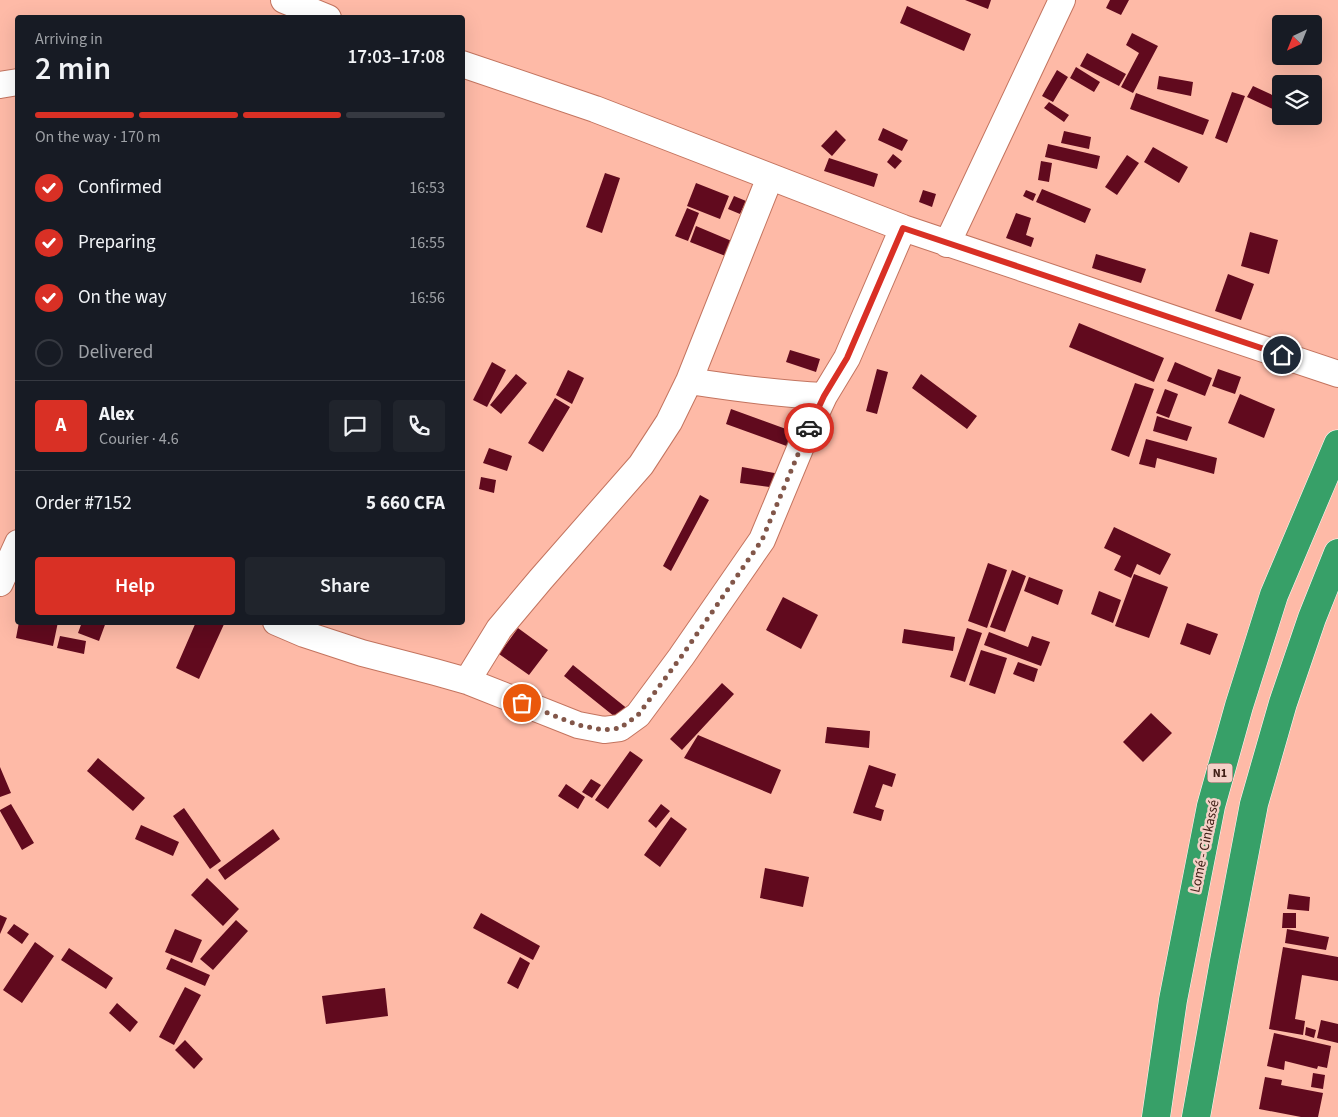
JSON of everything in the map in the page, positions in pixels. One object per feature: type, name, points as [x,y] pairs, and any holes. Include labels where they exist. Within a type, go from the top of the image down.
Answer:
[{"type":"highway","name":"Lomé - Cinkassé","points":[[1156,1117],[1173,1000],[1211,806],[1239,706],[1274,595],[1338,444]]},
{"type":"highway","points":[[1196,1117],[1254,804],[1283,703],[1312,618],[1338,552]]},
{"type":"street","points":[[284,0],[321,15]]},
{"type":"street","points":[[947,244],[1062,0]]},
{"type":"street","points":[[465,65],[595,109],[947,244],[1338,374]]},
{"type":"street","points":[[0,85],[15,82]]},
{"type":"street","points":[[467,681],[499,629],[641,465],[669,422],[689,381],[770,177]]},
{"type":"street","points":[[283,625],[353,650],[467,681],[578,725],[604,730],[620,728],[638,715],[681,657],[762,540],[804,439],[824,396],[847,358],[903,228]]},
{"type":"street","points":[[689,381],[756,391],[824,396]]},
{"type":"street","points":[[0,583],[15,550]]},
{"type":"building","points":[[965,0],[991,0],[988,9]]},
{"type":"building","points":[[1110,0],[1129,0],[1121,15],[1106,8]]},
{"type":"building","points":[[907,6],[971,34],[964,51],[900,23]]},
{"type":"building","points":[[1132,33],[1158,46],[1133,93],[1121,87],[1139,53],[1126,45]]},
{"type":"building","points":[[1087,53],[1126,74],[1119,86],[1080,66]]},
{"type":"building","points":[[1076,67],[1100,82],[1094,92],[1070,78]]},
{"type":"building","points":[[1057,70],[1068,77],[1053,102],[1042,96]]},
{"type":"building","points":[[1159,76],[1193,82],[1191,96],[1157,89]]},
{"type":"building","points":[[1253,86],[1272,95],[1272,109],[1247,97]]},
{"type":"building","points":[[1232,92],[1245,96],[1227,143],[1215,138]]},
{"type":"building","points":[[1136,93],[1209,120],[1203,135],[1130,109]]},
{"type":"building","points":[[1049,102],[1069,115],[1064,122],[1044,108]]},
{"type":"building","points":[[883,128],[908,140],[902,151],[878,140]]},
{"type":"building","points":[[836,130],[846,140],[832,156],[821,146]]},
{"type":"building","points":[[1064,131],[1091,137],[1089,149],[1061,143]]},
{"type":"building","points":[[1048,144],[1100,156],[1097,169],[1045,157]]},
{"type":"building","points":[[1153,147],[1188,167],[1179,183],[1144,162]]},
{"type":"building","points":[[893,154],[902,161],[895,169],[887,162]]},
{"type":"building","points":[[1127,155],[1139,163],[1117,195],[1105,187]]},
{"type":"building","points":[[829,158],[878,174],[874,187],[824,171]]},
{"type":"building","points":[[1041,161],[1052,163],[1049,182],[1038,180]]},
{"type":"building","points":[[605,173],[620,178],[602,233],[586,227]]},
{"type":"building","points":[[696,183],[729,196],[720,219],[687,206]]},
{"type":"building","points":[[1042,189],[1091,209],[1085,223],[1036,202]]},
{"type":"building","points":[[923,190],[936,194],[932,207],[919,202]]},
{"type":"building","points":[[1026,190],[1036,194],[1033,201],[1023,196]]},
{"type":"building","points":[[734,196],[746,201],[740,214],[728,209]]},
{"type":"building","points":[[687,208],[699,213],[688,241],[675,236]]},
{"type":"building","points":[[1016,213],[1031,218],[1026,235],[1034,238],[1031,247],[1006,238]]},
{"type":"building","points":[[696,226],[734,242],[728,257],[690,242]]},
{"type":"building","points":[[1250,232],[1278,240],[1269,274],[1241,266]]},
{"type":"building","points":[[1096,254],[1146,269],[1141,283],[1092,268]]},
{"type":"building","points":[[1228,274],[1254,284],[1241,320],[1215,311]]},
{"type":"building","points":[[1079,323],[1164,358],[1154,382],[1069,347]]},
{"type":"building","points":[[790,350],[820,359],[816,372],[786,362]]},
{"type":"building","points":[[492,362],[506,370],[487,407],[473,400]]},
{"type":"building","points":[[1175,362],[1212,378],[1205,396],[1167,381]]},
{"type":"building","points":[[877,369],[888,372],[877,414],[866,411]]},
{"type":"building","points":[[1218,369],[1241,377],[1235,394],[1212,386]]},
{"type":"building","points":[[568,370],[584,378],[572,404],[556,395]]},
{"type":"building","points":[[516,374],[527,383],[501,414],[490,405]]},
{"type":"building","points":[[921,374],[977,416],[967,429],[912,388]]},
{"type":"building","points":[[1135,383],[1154,389],[1129,457],[1111,450]]},
{"type":"building","points":[[1165,389],[1178,394],[1169,418],[1156,413]]},
{"type":"building","points":[[1240,394],[1275,409],[1264,438],[1228,423]]},
{"type":"building","points":[[555,398],[570,407],[543,452],[528,443]]},
{"type":"building","points":[[731,409],[797,433],[792,448],[726,424]]},
{"type":"building","points":[[1157,416],[1192,427],[1187,441],[1153,431]]},
{"type":"building","points":[[1146,439],[1217,458],[1214,474],[1157,458],[1155,468],[1139,464]]},
{"type":"building","points":[[489,448],[512,456],[507,471],[483,463]]},
{"type":"building","points":[[742,467],[780,474],[777,488],[740,483]]},
{"type":"building","points":[[481,477],[496,480],[494,493],[479,489]]},
{"type":"building","points":[[700,495],[709,500],[671,571],[663,566]]},
{"type":"building","points":[[1114,527],[1171,554],[1160,575],[1137,564],[1131,578],[1114,570],[1121,556],[1104,548]]},
{"type":"building","points":[[988,563],[1007,570],[987,628],[968,621]]},
{"type":"building","points":[[1012,570],[1026,576],[1005,632],[990,627]]},
{"type":"building","points":[[1134,574],[1168,587],[1149,638],[1115,626]]},
{"type":"building","points":[[1029,577],[1063,590],[1058,605],[1024,591]]},
{"type":"building","points":[[1099,591],[1121,600],[1113,623],[1091,614]]},
{"type":"building","points":[[783,597],[818,615],[801,649],[766,630]]},
{"type":"building","points":[[1187,623],[1218,634],[1210,655],[1180,644]]},
{"type":"building","points":[[18,625],[57,625],[53,646],[16,638]]},
{"type":"building","points":[[81,625],[105,625],[99,641],[78,633]]},
{"type":"building","points":[[195,625],[224,625],[199,679],[176,668]]},
{"type":"building","points":[[518,628],[548,650],[529,675],[499,654]]},
{"type":"building","points":[[967,628],[982,633],[965,682],[950,677]]},
{"type":"building","points":[[904,629],[955,637],[953,651],[902,643]]},
{"type":"building","points":[[989,632],[1028,647],[1032,636],[1050,642],[1041,666],[984,645]]},
{"type":"building","points":[[60,636],[86,641],[84,654],[57,648]]},
{"type":"building","points":[[981,650],[1007,658],[995,694],[969,685]]},
{"type":"building","points":[[1018,662],[1038,669],[1034,682],[1013,674]]},
{"type":"building","points":[[573,665],[629,710],[620,721],[564,676]]},
{"type":"building","points":[[722,683],[734,694],[682,750],[670,739]]},
{"type":"building","points":[[1151,713],[1172,733],[1143,762],[1123,742]]},
{"type":"building","points":[[827,727],[870,731],[869,748],[825,743]]},
{"type":"building","points":[[698,735],[781,770],[771,794],[684,758]]},
{"type":"building","points":[[630,751],[643,760],[608,809],[595,800]]},
{"type":"building","points":[[98,758],[145,798],[133,811],[87,771]]},
{"type":"building","points":[[869,765],[896,774],[892,787],[883,784],[875,807],[884,810],[881,821],[853,813]]},
{"type":"building","points":[[0,767],[11,793],[0,797]]},
{"type":"building","points":[[591,779],[601,785],[592,798],[582,792]]},
{"type":"building","points":[[566,784],[585,797],[578,809],[558,796]]},
{"type":"building","points":[[11,804],[34,843],[22,850],[0,811]]},
{"type":"building","points":[[661,804],[670,811],[656,828],[648,821]]},
{"type":"building","points":[[184,808],[221,861],[210,869],[173,816]]},
{"type":"building","points":[[671,817],[687,829],[660,867],[644,855]]},
{"type":"building","points":[[141,825],[179,842],[173,856],[135,839]]},
{"type":"building","points":[[273,829],[280,839],[225,880],[218,870]]},
{"type":"building","points":[[765,868],[809,877],[803,907],[760,898]]},
{"type":"building","points":[[207,878],[239,909],[223,926],[191,895]]},
{"type":"building","points":[[1289,894],[1310,897],[1309,911],[1287,909]]},
{"type":"building","points":[[481,913],[540,946],[533,960],[473,928]]},
{"type":"building","points":[[1283,913],[1296,913],[1296,928],[1282,928]]},
{"type":"building","points":[[0,915],[7,918],[0,934]]},
{"type":"building","points":[[236,920],[248,931],[213,970],[200,959]]},
{"type":"building","points":[[14,924],[29,934],[22,944],[7,933]]},
{"type":"building","points":[[175,929],[202,940],[192,963],[165,952]]},
{"type":"building","points":[[1287,929],[1329,937],[1326,950],[1285,943]]},
{"type":"building","points":[[35,942],[54,956],[22,1003],[3,990]]},
{"type":"building","points":[[1283,947],[1338,957],[1338,981],[1302,975],[1295,1019],[1305,1021],[1303,1035],[1269,1029]]},
{"type":"building","points":[[69,948],[113,978],[106,989],[61,960]]},
{"type":"building","points":[[520,957],[530,963],[518,989],[507,983]]},
{"type":"building","points":[[171,958],[210,975],[205,986],[166,969]]},
{"type":"building","points":[[185,987],[201,995],[174,1045],[159,1037]]},
{"type":"building","points":[[385,988],[388,1016],[326,1024],[322,996]]},
{"type":"building","points":[[117,1003],[138,1022],[130,1032],[109,1013]]},
{"type":"building","points":[[1321,1020],[1338,1024],[1338,1043],[1317,1038]]},
{"type":"building","points":[[1306,1027],[1316,1030],[1314,1038],[1305,1035]]},
{"type":"building","points":[[1274,1033],[1331,1046],[1327,1068],[1318,1066],[1317,1069],[1285,1061],[1284,1070],[1267,1066]]},
{"type":"building","points":[[185,1040],[203,1059],[194,1069],[175,1050]]},
{"type":"building","points":[[1313,1073],[1325,1075],[1323,1089],[1311,1087]]},
{"type":"building","points":[[1265,1077],[1282,1080],[1281,1085],[1323,1093],[1318,1117],[1301,1117],[1259,1109]]},
{"type":"way so far","points":[[522,703],[578,725],[604,730],[620,728],[638,715],[681,657],[762,540],[809,428]]},
{"type":"route","points":[[809,428],[824,396],[847,358],[903,228],[1282,355]]}]
